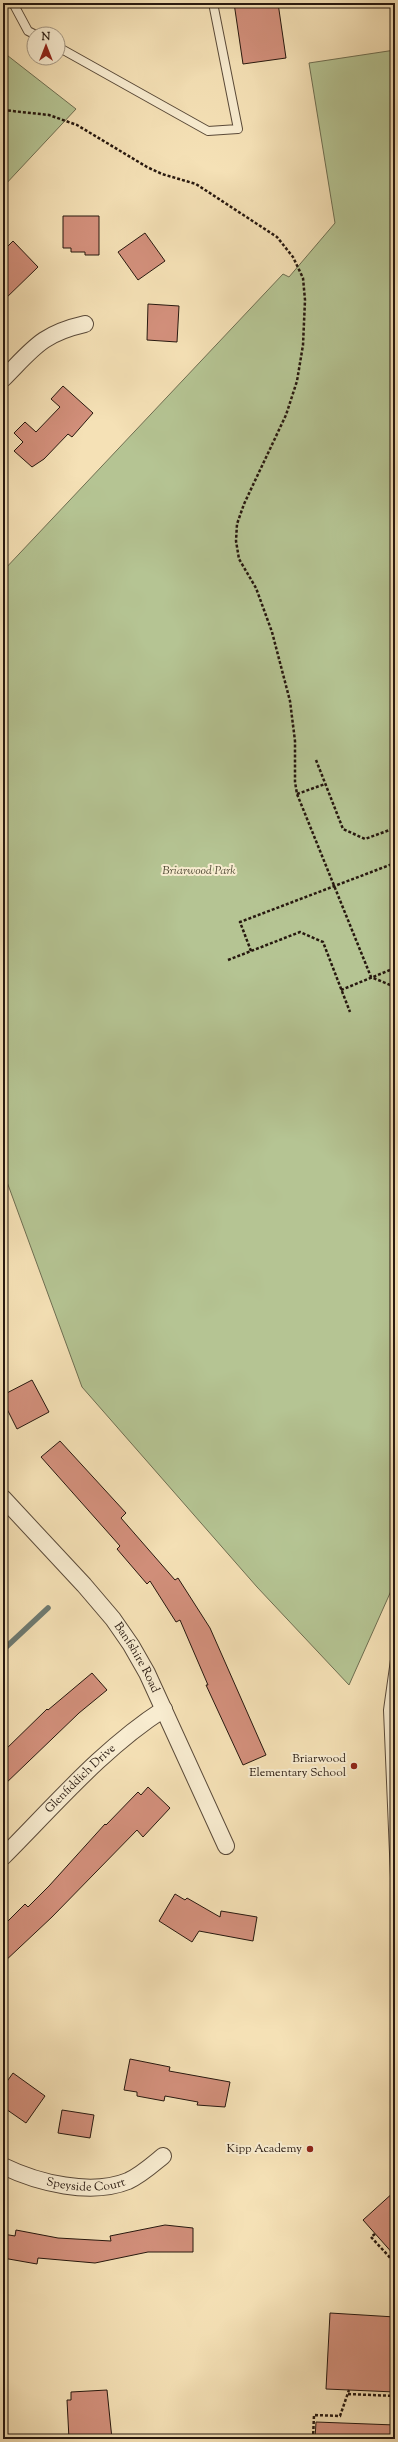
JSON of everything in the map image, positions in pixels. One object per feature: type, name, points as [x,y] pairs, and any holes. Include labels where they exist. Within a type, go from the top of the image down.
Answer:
[{"type":"street","points":[[3,379],[44,338],[63,329],[85,324]]},
{"type":"street","name":"Banfshire Road","points":[[3,1498],[114,1619],[148,1673],[226,1846]]},
{"type":"street","name":"Glenfiddich Drive","points":[[3,1856],[117,1744],[137,1726],[164,1708]]},
{"type":"street","name":"Speyside Court","points":[[3,2166],[31,2178],[90,2187],[116,2185],[130,2180],[163,2156]]},
{"type":"lane","points":[[13,3],[26,27]]},
{"type":"lane","points":[[66,51],[208,131],[238,129],[213,3]]},
{"type":"lane","points":[[395,1660],[388,1710],[395,1877]]},
{"type":"path","points":[[3,110],[49,115],[77,125],[147,167],[162,174],[196,184],[277,237],[293,257],[303,278],[305,300],[304,330],[297,381],[286,415],[244,504],[237,524],[236,541],[240,559],[256,588],[272,632],[290,701],[295,741],[295,782],[297,794],[371,977],[395,987]]},
{"type":"path","points":[[316,760],[343,829],[365,839],[395,828]]},
{"type":"path","points":[[297,794],[325,784]]},
{"type":"path","points":[[251,951],[240,922],[395,862]]},
{"type":"path","points":[[228,960],[300,932],[323,942],[350,1012]]},
{"type":"path","points":[[341,990],[395,968]]},
{"type":"path","points":[[375,2234],[371,2237],[395,2263]]},
{"type":"path","points":[[313,2439],[314,2415],[340,2416],[349,2390]]},
{"type":"path","points":[[348,2394],[395,2396]]},
{"type":"green space","name":"Briarwood Park","points":[[395,50],[395,1582],[349,1685],[257,1587],[82,1387],[3,1171],[3,571],[283,274],[289,277],[335,223],[309,63]]},
{"type":"green space","points":[[3,52],[76,109],[3,187]]},
{"type":"building","points":[[234,3],[278,3],[286,58],[243,64]]},
{"type":"building","points":[[63,216],[99,216],[99,255],[85,255],[85,252],[71,252],[71,248],[63,248]]},
{"type":"building","points":[[145,233],[165,261],[138,280],[118,252]]},
{"type":"building","points":[[13,241],[38,267],[3,301],[3,251]]},
{"type":"building","points":[[148,304],[179,306],[177,342],[147,340]]},
{"type":"building","points":[[63,386],[93,413],[72,437],[68,434],[44,459],[32,467],[14,451],[23,442],[14,433],[25,422],[36,432],[60,407],[51,399]]},
{"type":"building","points":[[32,1380],[49,1412],[17,1429],[3,1401],[3,1395]]},
{"type":"building","points":[[60,1441],[126,1513],[121,1518],[175,1580],[178,1578],[210,1628],[266,1755],[243,1765],[206,1685],[208,1685],[180,1620],[176,1622],[150,1581],[147,1584],[117,1549],[120,1546],[41,1457]]},
{"type":"building","points":[[92,1673],[107,1690],[79,1713],[3,1786],[3,1752],[47,1709],[48,1710]]},
{"type":"building","points":[[148,1787],[170,1808],[143,1837],[137,1830],[52,1917],[3,1963],[3,1926],[25,1904],[28,1907],[105,1824],[106,1825],[138,1792],[141,1795]]},
{"type":"building","points":[[175,1894],[185,1900],[187,1898],[220,1917],[221,1911],[257,1917],[253,1941],[199,1931],[192,1942],[159,1921]]},
{"type":"building","points":[[130,2059],[170,2067],[169,2071],[230,2082],[225,2107],[197,2105],[198,2102],[165,2096],[164,2101],[137,2096],[137,2092],[124,2090]]},
{"type":"building","points":[[13,2073],[45,2096],[26,2123],[3,2107],[3,2087]]},
{"type":"building","points":[[62,2110],[94,2115],[90,2138],[58,2133]]},
{"type":"building","points":[[395,2191],[395,2256],[363,2220]]},
{"type":"building","points":[[165,2225],[193,2228],[193,2252],[148,2252],[95,2263],[38,2258],[37,2264],[3,2258],[3,2234],[15,2236],[16,2230],[58,2238],[111,2241],[110,2236]]},
{"type":"building","points":[[330,2313],[395,2317],[395,2392],[326,2389]]},
{"type":"building","points":[[107,2390],[112,2439],[69,2439],[67,2400],[71,2400],[71,2392]]},
{"type":"building","points":[[316,2422],[395,2425],[395,2439],[315,2439]]},
{"type":"waterway","points":[[3,1650],[48,1608]]},
{"type":"place","name":"Briarwood Elementary School","points":[[354,1766]]},
{"type":"place","name":"Kipp Academy","points":[[310,2149]]}]
